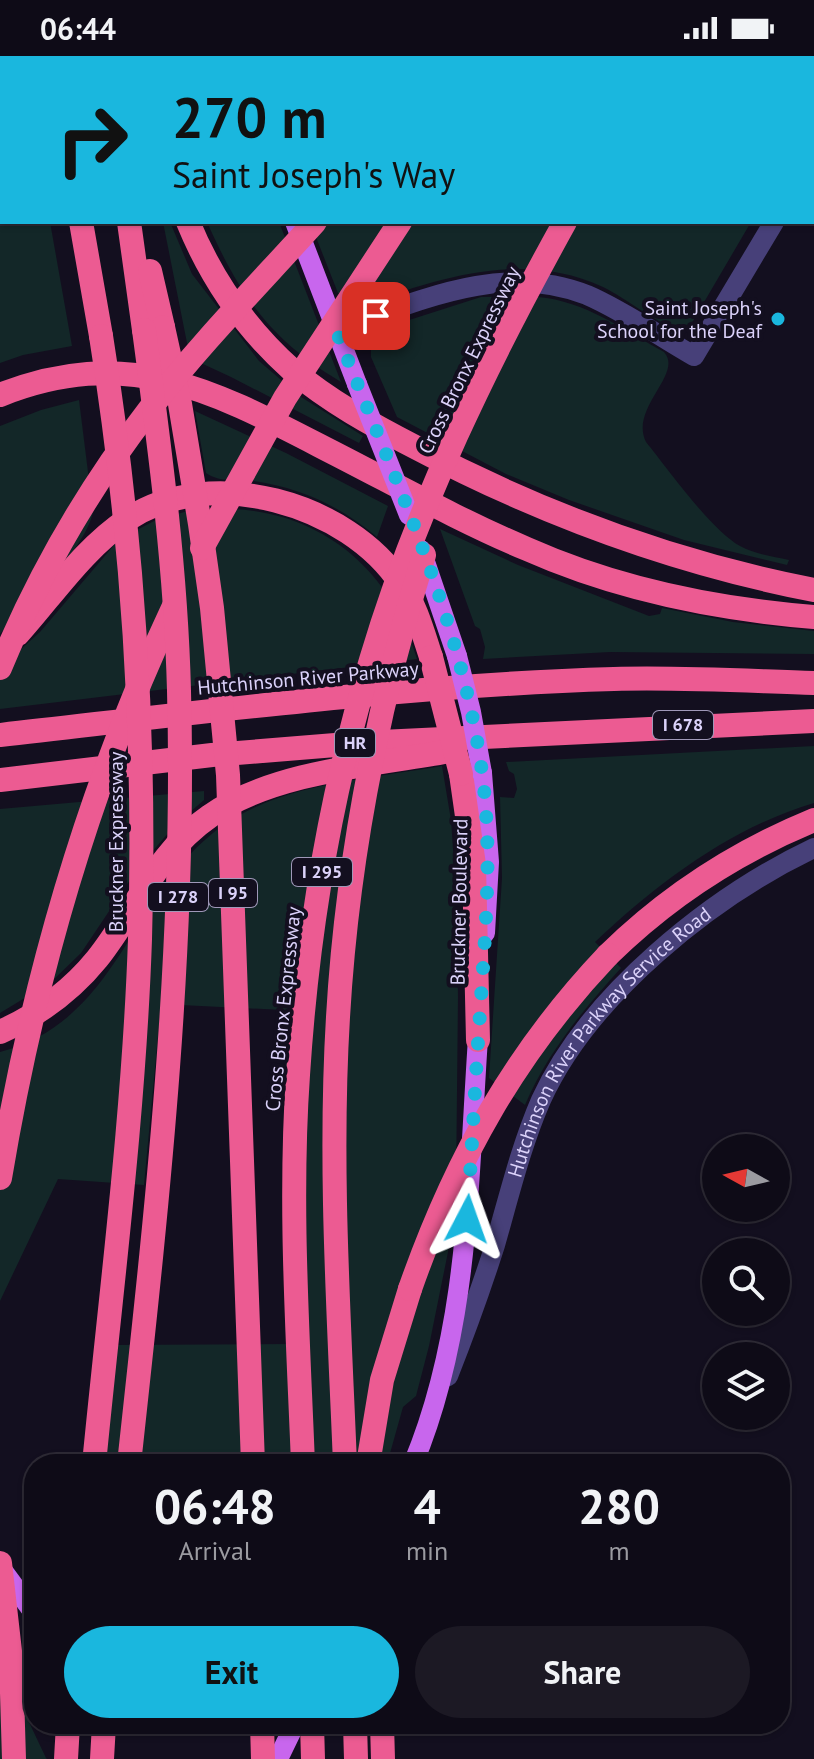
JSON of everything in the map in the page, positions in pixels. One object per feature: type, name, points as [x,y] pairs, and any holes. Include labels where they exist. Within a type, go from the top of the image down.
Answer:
[{"type":"highway","name":"Bruckner Expressway","points":[[81,224],[101,336],[126,524],[134,607],[142,830],[133,1064],[95,1454]]},
{"type":"highway","name":"I 278","points":[[129,224],[154,329],[175,596],[180,718],[176,958],[167,1097],[130,1454]]},
{"type":"highway","name":"I 95","points":[[137,224],[154,329],[187,442],[204,551],[228,775],[253,1454]]},
{"type":"highway","points":[[189,224],[213,274],[260,337],[307,382],[361,417],[461,471],[591,526],[679,557],[814,590]]},
{"type":"highway","points":[[0,668],[56,549],[121,448],[173,381],[313,224]]},
{"type":"highway","points":[[0,1178],[23,1054],[53,931],[91,811],[134,696],[187,578],[239,478],[285,398],[399,224]]},
{"type":"highway","name":"Cross Bronx Expressway","points":[[303,1454],[295,1245],[296,1118],[306,990],[323,864],[360,700],[384,618],[445,464],[564,224]]},
{"type":"highway","points":[[345,1454],[335,1126],[339,1003],[351,890],[388,684],[411,598],[463,442],[517,314]]},
{"type":"highway","points":[[0,395],[49,380],[102,373],[136,374],[188,385],[243,406],[477,527],[574,568],[638,588],[701,602],[814,617]]},
{"type":"highway","points":[[0,653],[84,558],[129,518],[171,501],[202,495],[234,494],[280,500],[333,523],[370,549],[402,584],[417,615],[472,774],[478,1040]]},
{"type":"highway","name":"Hutchinson River Parkway","points":[[0,735],[253,706],[534,683],[658,679],[814,683]]},
{"type":"highway","name":"I 678","points":[[552,733],[814,721]]},
{"type":"highway","points":[[0,1032],[36,1014],[84,973],[105,948],[162,862],[198,825],[236,800],[323,774],[552,733]]},
{"type":"highway","name":"HR","points":[[0,780],[282,749],[552,733]]},
{"type":"highway","points":[[370,1454],[382,1380],[410,1289],[442,1204],[486,1115],[549,1022],[608,955],[648,918],[714,870],[749,849],[814,820]]},
{"type":"highway","points":[[381,1454],[388,1389],[410,1289]]},
{"type":"highway","points":[[0,1565],[11,1660],[12,1759]]},
{"type":"highway","points":[[0,1672],[12,1759]]},
{"type":"highway","points":[[66,1759],[67,1734]]},
{"type":"highway","points":[[104,1734],[104,1759]]},
{"type":"highway","points":[[262,1734],[263,1759]]},
{"type":"highway","points":[[312,1734],[313,1759]]},
{"type":"highway","points":[[355,1734],[356,1759]]},
{"type":"highway","points":[[382,1734],[383,1759]]},
{"type":"main road","points":[[296,224],[409,515],[457,656],[471,712],[472,774]]},
{"type":"main road","points":[[417,1454],[446,1362],[460,1282],[469,1195],[478,1040]]},
{"type":"main road","points":[[0,1565],[24,1599]]},
{"type":"main road","points":[[96,1734],[104,1759]]},
{"type":"main road","points":[[278,1759],[290,1734]]},
{"type":"street","points":[[336,330],[463,287],[494,282],[524,282],[565,288],[594,298],[694,356],[773,224]]},
{"type":"street","name":"Hutchinson River Parkway Service Road","points":[[427,1428],[478,1296],[534,1118],[551,1080],[570,1050],[612,998],[670,943],[749,886],[814,848]]},
{"type":"green space","points":[[0,224],[50,224],[72,346],[23,355],[0,363]]},
{"type":"green space","points":[[163,224],[171,224],[192,274],[259,361],[301,397],[363,436],[359,443],[190,358]]},
{"type":"green space","points":[[208,224],[280,224],[341,382],[295,350],[276,332],[245,294]]},
{"type":"green space","points":[[311,224],[750,224],[693,321],[684,331],[665,324],[603,287],[572,276],[541,270],[510,269],[448,278],[357,307],[338,293]]},
{"type":"green space","points":[[481,297],[538,297],[572,304],[664,352],[668,361],[667,371],[644,417],[646,442],[716,527],[740,546],[789,560],[787,565],[684,540],[569,500],[506,474],[397,417],[371,357],[371,349],[379,340],[375,331]]},
{"type":"green space","points":[[79,400],[93,512],[88,527],[54,575],[0,634],[0,426]]},
{"type":"green space","points":[[195,411],[286,453],[388,506],[377,537],[349,516],[288,488],[223,479],[206,473]]},
{"type":"green space","points":[[233,509],[266,513],[297,522],[325,535],[350,553],[372,574],[390,599],[406,628],[417,659],[0,709],[0,668],[40,632],[115,544],[158,519],[192,510]]},
{"type":"green space","points":[[440,529],[518,565],[649,616],[660,614],[662,608],[733,622],[814,631],[814,654],[610,652],[483,659],[485,647],[480,629],[475,626]]},
{"type":"green space","points":[[814,746],[814,803],[724,842],[644,899],[595,942],[621,968],[567,1033],[525,1105],[489,1078],[502,878],[500,797],[514,798],[517,789],[514,774],[509,771],[506,762]]},
{"type":"green space","points":[[442,766],[451,820],[458,997],[456,1185],[448,1252],[416,1396],[403,1407],[390,1454],[106,1454],[113,1345],[294,1344],[284,1010],[161,1004],[144,1185],[58,1179],[0,1301],[0,1052],[41,1036],[73,1012],[99,984],[165,885],[190,854],[221,827],[271,801],[356,779]]},
{"type":"green space","points":[[204,791],[204,800],[176,824],[138,868],[81,953],[51,982],[0,1013],[0,809]]},
{"type":"green space","points":[[0,1661],[24,1712],[24,1734],[35,1734],[47,1759],[0,1759]]},
{"type":"place","name":"Saint Joseph's School for the Deaf","points":[[778,319]]},
{"type":"route","points":[[376,316],[336,330],[409,515],[451,636],[471,712],[485,802],[488,892],[467,1219]]}]
